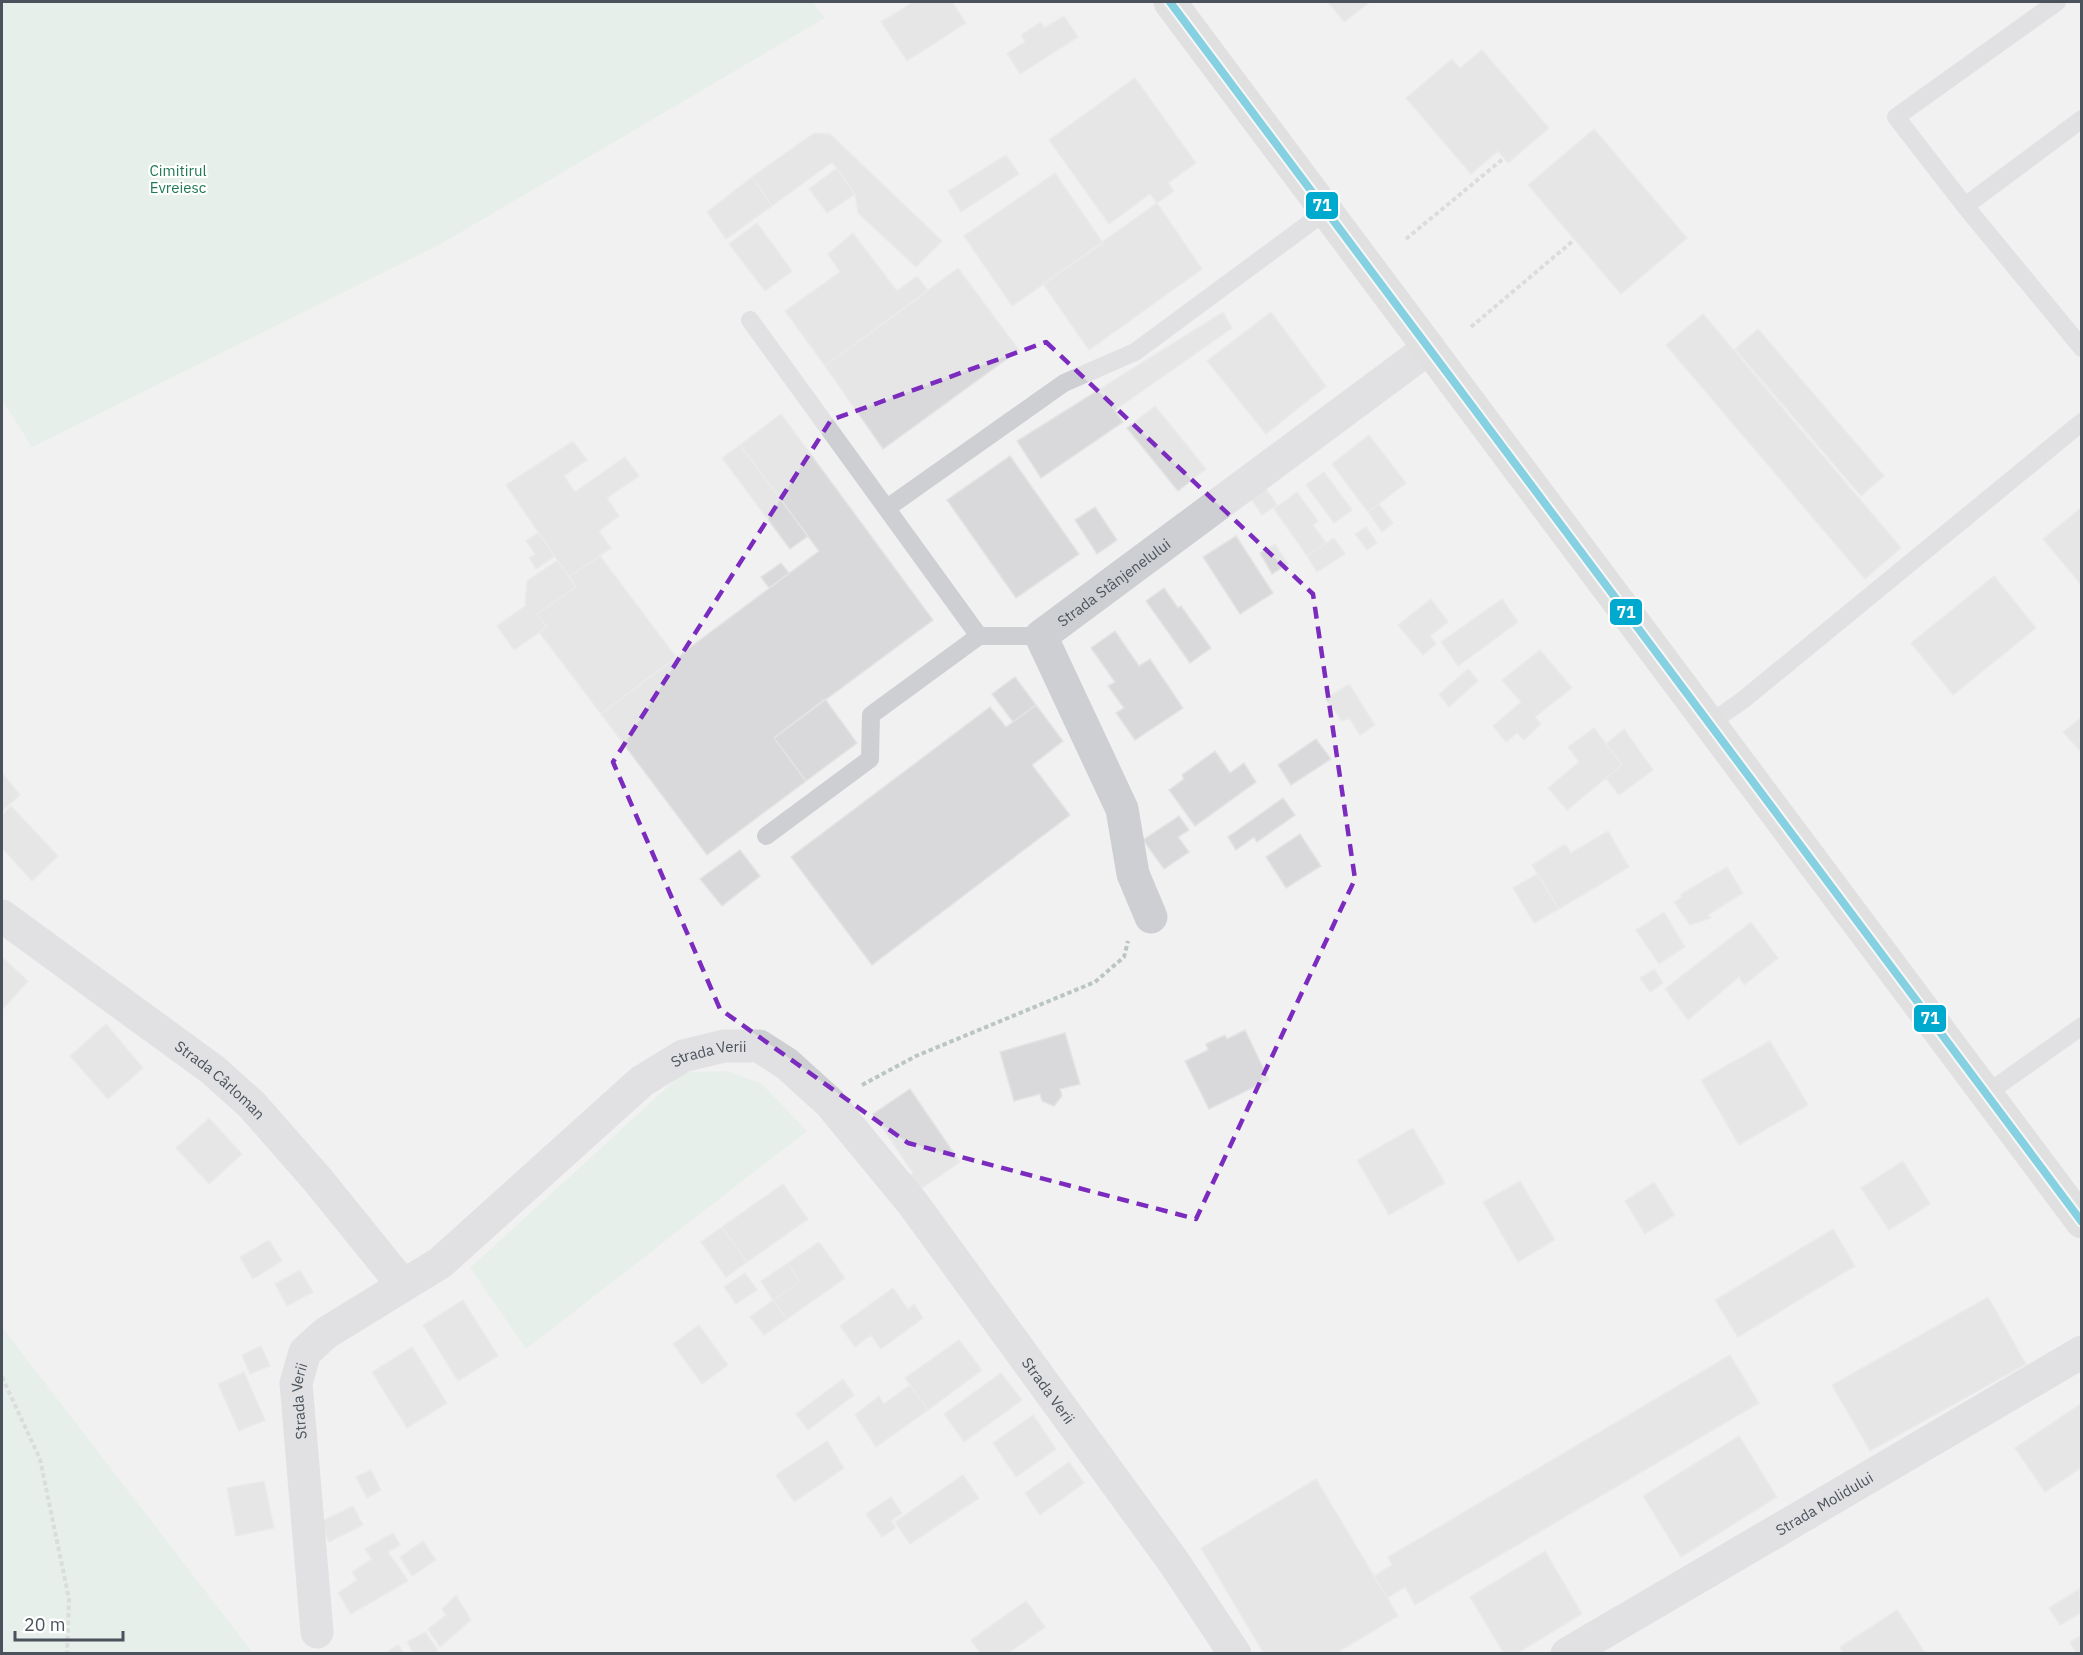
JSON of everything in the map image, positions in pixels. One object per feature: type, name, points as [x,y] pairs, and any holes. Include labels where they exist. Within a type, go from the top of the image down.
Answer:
[{"type":"main road","points":[[1170,2],[2082,1222]]},
{"type":"street","name":"Strada Stânjenelului","points":[[1151,917],[1133,874],[1122,809],[1041,636],[1429,348]]},
{"type":"street","name":"Strada Cârloman","points":[[2,916],[204,1063],[252,1105],[317,1179],[402,1284]]},
{"type":"street","name":"Strada Verii","points":[[316,1632],[296,1383],[305,1352],[326,1333],[402,1284],[440,1263],[642,1081],[683,1056],[724,1046],[759,1046],[787,1064],[830,1102],[914,1205],[1166,1551],[1234,1653]]},
{"type":"street","name":"Strada Molidului","points":[[1567,1653],[2082,1352]]},
{"type":"lane","points":[[2057,2],[1896,117],[1965,206],[2082,348]]},
{"type":"lane","points":[[1965,206],[2082,119]]},
{"type":"lane","points":[[887,508],[1064,383],[1135,352],[1326,212]]},
{"type":"lane","points":[[750,320],[979,636]]},
{"type":"lane","points":[[1709,724],[1743,700],[2082,422]]},
{"type":"lane","points":[[766,836],[870,759],[871,715],[979,636],[1041,636]]},
{"type":"lane","points":[[1986,1095],[2082,1026]]},
{"type":"path","points":[[1406,239],[1504,158]]},
{"type":"path","points":[[1471,327],[1574,240]]},
{"type":"path","points":[[830,1102],[916,1056],[1095,982],[1124,957],[1133,924],[1151,917]]},
{"type":"path","points":[[2,1377],[40,1459],[69,1599],[67,1653]]},
{"type":"highlighted area","points":[[1046,342],[1313,594],[1355,879],[1196,1219],[908,1143],[720,1009],[613,762],[831,420]]},
{"type":"green space","name":"Cimitirul Evreiesc","points":[[2,2],[813,2],[825,18],[439,245],[32,447],[2,400]]},
{"type":"green space","points":[[728,1071],[762,1084],[807,1131],[526,1349],[470,1268],[684,1072]]},
{"type":"green space","points":[[2,1327],[253,1653],[2,1653]]},
{"type":"building","points":[[913,2],[952,2],[966,23],[907,61],[881,22]]},
{"type":"building","points":[[1328,2],[1370,2],[1344,22]]},
{"type":"building","points":[[1064,16],[1078,37],[1020,74],[1007,53],[1025,42],[1021,35],[1041,22],[1044,28]]},
{"type":"building","points":[[1482,50],[1549,128],[1508,163],[1498,151],[1471,174],[1406,98],[1452,59],[1460,68]]},
{"type":"building","points":[[1135,78],[1196,163],[1168,183],[1174,191],[1157,203],[1150,194],[1109,224],[1049,140]]},
{"type":"building","points":[[1594,129],[1687,238],[1621,294],[1528,185]]},
{"type":"building","points":[[814,133],[830,134],[942,241],[916,267],[858,213],[855,194],[832,162],[772,206],[752,177]]},
{"type":"building","points":[[1006,155],[1019,174],[961,212],[948,191]]},
{"type":"building","points":[[837,168],[855,194],[827,213],[809,189]]},
{"type":"building","points":[[1055,173],[1103,243],[1012,306],[964,236]]},
{"type":"building","points":[[752,177],[772,206],[726,239],[707,212]]},
{"type":"building","points":[[1157,203],[1202,269],[1089,350],[1043,284]]},
{"type":"building","points":[[757,223],[792,271],[765,291],[729,244]]},
{"type":"building","points":[[853,233],[897,291],[917,276],[928,291],[825,366],[785,311],[840,272],[828,254]]},
{"type":"building","points":[[958,268],[1019,350],[883,449],[825,366]]},
{"type":"building","points":[[1223,312],[1232,328],[1115,410],[1100,389]]},
{"type":"building","points":[[1271,312],[1326,386],[1266,434],[1207,361]]},
{"type":"building","points":[[1703,314],[1901,548],[1865,579],[1666,345]]},
{"type":"building","points":[[1758,329],[1884,476],[1861,496],[1735,349]]},
{"type":"building","points":[[1100,389],[1123,422],[1041,478],[1017,441]]},
{"type":"building","points":[[1155,406],[1206,469],[1178,491],[1127,428]]},
{"type":"building","points":[[781,414],[933,620],[774,738],[806,781],[707,855],[601,714],[819,551],[740,445]]},
{"type":"building","points":[[1369,435],[1406,483],[1368,512],[1332,464]]},
{"type":"building","points":[[573,441],[587,460],[564,476],[575,492],[625,457],[639,476],[607,498],[619,516],[599,531],[611,548],[569,577],[506,485]]},
{"type":"building","points":[[740,445],[808,536],[790,549],[722,458]]},
{"type":"building","points":[[1010,456],[1079,554],[1016,598],[947,500]]},
{"type":"building","points":[[1324,472],[1352,510],[1334,523],[1306,485]]},
{"type":"building","points":[[1265,487],[1277,505],[1262,515],[1250,497]]},
{"type":"building","points":[[1297,492],[1318,521],[1313,525],[1326,543],[1307,556],[1274,509]]},
{"type":"building","points":[[1379,504],[1393,523],[1382,532],[1368,512]]},
{"type":"building","points":[[1095,507],[1117,540],[1097,554],[1075,520]]},
{"type":"building","points":[[2082,507],[2082,586],[2043,539]]},
{"type":"building","points":[[1366,527],[1377,543],[1367,550],[1355,534]]},
{"type":"building","points":[[538,533],[555,556],[536,569],[529,558],[535,554],[526,541]]},
{"type":"building","points":[[1236,536],[1273,593],[1240,614],[1203,557]]},
{"type":"building","points":[[1334,538],[1345,554],[1317,572],[1307,556]]},
{"type":"building","points":[[1275,544],[1288,564],[1272,574],[1260,553]]},
{"type":"building","points":[[600,556],[676,657],[601,714],[539,632],[547,627],[537,614],[576,587],[569,577]]},
{"type":"building","points":[[558,560],[576,587],[537,614],[547,627],[514,650],[497,626],[525,606],[527,581]]},
{"type":"building","points":[[781,563],[789,573],[769,588],[761,577]]},
{"type":"building","points":[[1994,576],[2036,628],[1953,695],[1911,643]]},
{"type":"building","points":[[1164,588],[1178,608],[1181,606],[1211,648],[1190,663],[1146,601]]},
{"type":"building","points":[[1431,599],[1448,622],[1430,636],[1436,644],[1423,655],[1398,625]]},
{"type":"building","points":[[1502,599],[1518,622],[1458,666],[1441,642]]},
{"type":"building","points":[[1115,631],[1139,666],[1150,659],[1183,708],[1135,740],[1116,713],[1124,708],[1108,686],[1115,682],[1091,648]]},
{"type":"building","points":[[1540,650],[1572,688],[1535,717],[1541,724],[1524,740],[1517,733],[1506,742],[1493,726],[1521,702],[1502,680]]},
{"type":"building","points":[[1468,669],[1478,681],[1449,707],[1439,694]]},
{"type":"building","points":[[1015,677],[1036,705],[1013,722],[992,694]]},
{"type":"building","points":[[1349,684],[1375,725],[1360,735],[1349,718],[1342,721],[1326,699]]},
{"type":"building","points":[[825,699],[857,743],[806,781],[774,738]]},
{"type":"building","points":[[1036,705],[1063,741],[1032,765],[1070,815],[872,965],[791,857],[990,707],[1006,727]]},
{"type":"building","points":[[2082,717],[2082,753],[2063,732]]},
{"type":"building","points":[[1594,728],[1622,765],[1567,810],[1548,788],[1579,762],[1568,747]]},
{"type":"building","points":[[1624,729],[1653,770],[1619,795],[1606,778],[1622,765],[1606,744]]},
{"type":"building","points":[[1316,739],[1331,759],[1291,785],[1278,765]]},
{"type":"building","points":[[1215,751],[1230,773],[1244,763],[1256,782],[1195,826],[1169,790],[1184,779],[1182,775]]},
{"type":"building","points":[[2,773],[20,795],[2,811]]},
{"type":"building","points":[[1283,798],[1295,815],[1257,842],[1254,837],[1236,850],[1228,837]]},
{"type":"building","points":[[11,806],[58,856],[32,881],[2,848],[2,815]]},
{"type":"building","points":[[1179,816],[1189,830],[1178,837],[1189,852],[1164,869],[1143,840]]},
{"type":"building","points":[[1608,831],[1629,867],[1559,909],[1532,865],[1565,844],[1571,853]]},
{"type":"building","points":[[1300,834],[1321,866],[1286,888],[1266,857]]},
{"type":"building","points":[[740,850],[760,876],[722,906],[700,879]]},
{"type":"building","points":[[1727,867],[1743,893],[1708,915],[1711,918],[1690,925],[1674,902],[1682,897],[1681,894]]},
{"type":"building","points":[[1537,874],[1559,909],[1534,923],[1513,888]]},
{"type":"building","points":[[1664,912],[1685,947],[1659,964],[1636,930]]},
{"type":"building","points":[[1751,922],[1778,958],[1744,985],[1739,977],[1688,1020],[1665,989]]},
{"type":"building","points":[[2,957],[28,981],[2,1010]]},
{"type":"building","points":[[1654,969],[1663,983],[1650,992],[1640,978]]},
{"type":"building","points":[[106,1024],[143,1068],[108,1099],[70,1056]]},
{"type":"building","points":[[1245,1030],[1269,1080],[1209,1109],[1185,1061],[1208,1050],[1206,1044],[1225,1035],[1227,1039]]},
{"type":"building","points":[[1065,1033],[1080,1084],[1060,1089],[1062,1096],[1054,1106],[1042,1101],[1040,1094],[1014,1101],[1000,1052]]},
{"type":"building","points":[[1770,1041],[1808,1105],[1739,1145],[1701,1080]]},
{"type":"building","points":[[910,1089],[960,1162],[919,1190],[909,1176],[913,1173],[873,1114]]},
{"type":"building","points":[[209,1118],[242,1154],[209,1184],[176,1148]]},
{"type":"building","points":[[1413,1128],[1445,1183],[1389,1215],[1357,1160]]},
{"type":"building","points":[[1903,1161],[1930,1204],[1889,1230],[1861,1188]]},
{"type":"building","points":[[1520,1181],[1555,1240],[1518,1262],[1483,1202]]},
{"type":"building","points":[[1654,1182],[1675,1215],[1645,1234],[1625,1201]]},
{"type":"building","points":[[783,1184],[808,1219],[747,1262],[722,1227]]},
{"type":"building","points":[[722,1227],[747,1262],[726,1277],[701,1242]]},
{"type":"building","points":[[1833,1229],[1855,1266],[1738,1337],[1715,1300]]},
{"type":"building","points":[[269,1240],[282,1261],[253,1279],[240,1257]]},
{"type":"building","points":[[819,1242],[845,1278],[787,1319],[773,1300],[800,1282],[788,1263]]},
{"type":"building","points":[[788,1263],[800,1282],[773,1300],[761,1281]]},
{"type":"building","points":[[300,1270],[313,1292],[287,1306],[275,1284]]},
{"type":"building","points":[[745,1273],[757,1290],[736,1304],[724,1287]]},
{"type":"building","points":[[893,1288],[908,1309],[914,1304],[923,1318],[881,1349],[871,1335],[855,1347],[840,1326]]},
{"type":"building","points":[[1988,1297],[2026,1364],[1870,1451],[1832,1385]]},
{"type":"building","points":[[463,1300],[498,1356],[458,1381],[423,1325]]},
{"type":"building","points":[[773,1300],[787,1319],[764,1335],[750,1317]]},
{"type":"building","points":[[699,1325],[728,1365],[702,1384],[673,1344]]},
{"type":"building","points":[[959,1340],[982,1370],[928,1410],[905,1378]]},
{"type":"building","points":[[261,1346],[270,1366],[250,1374],[242,1355]]},
{"type":"building","points":[[412,1347],[447,1403],[407,1428],[372,1372]]},
{"type":"building","points":[[1730,1355],[1759,1403],[1415,1605],[1405,1587],[1387,1598],[1374,1576],[1392,1565],[1388,1557]]},
{"type":"building","points":[[244,1372],[265,1420],[239,1431],[218,1384]]},
{"type":"building","points":[[1001,1373],[1022,1400],[964,1442],[944,1414]]},
{"type":"building","points":[[843,1379],[854,1395],[808,1430],[796,1414]]},
{"type":"building","points":[[910,1385],[928,1410],[876,1447],[855,1415],[879,1396],[884,1404]]},
{"type":"building","points":[[2082,1403],[2082,1467],[2045,1492],[2015,1448]]},
{"type":"building","points":[[1033,1415],[1056,1449],[1016,1477],[993,1443]]},
{"type":"building","points":[[1739,1436],[1777,1497],[1681,1557],[1643,1496]]},
{"type":"building","points":[[827,1441],[844,1468],[794,1502],[776,1475]]},
{"type":"building","points":[[1069,1462],[1084,1483],[1040,1515],[1025,1493]]},
{"type":"building","points":[[371,1470],[381,1490],[367,1498],[356,1477]]},
{"type":"building","points":[[963,1475],[979,1498],[910,1544],[895,1522]]},
{"type":"building","points":[[1316,1479],[1398,1616],[1335,1654],[1264,1654],[1201,1548]]},
{"type":"building","points":[[264,1481],[274,1528],[236,1536],[227,1488]]},
{"type":"building","points":[[891,1497],[902,1513],[891,1521],[896,1528],[882,1537],[866,1514]]},
{"type":"building","points":[[353,1506],[363,1525],[329,1542],[320,1522]]},
{"type":"building","points":[[393,1533],[400,1545],[388,1552],[408,1581],[351,1614],[338,1593],[357,1580],[352,1572],[372,1559],[365,1549]]},
{"type":"building","points":[[423,1541],[436,1560],[412,1576],[400,1557]]},
{"type":"building","points":[[1545,1551],[1582,1614],[1516,1654],[1504,1654],[1470,1597]]},
{"type":"building","points":[[2079,1589],[2082,1612],[2060,1625],[2049,1608]]},
{"type":"building","points":[[456,1595],[471,1620],[440,1647],[428,1629],[446,1615],[442,1609]]},
{"type":"building","points":[[1026,1601],[1045,1627],[1007,1654],[981,1654],[971,1640]]},
{"type":"building","points":[[1897,1610],[1926,1654],[1844,1654],[1840,1647]]},
{"type":"building","points":[[425,1632],[438,1650],[433,1654],[414,1654],[407,1642]]},
{"type":"building","points":[[2082,1635],[2082,1654],[2077,1654],[2070,1642]]},
{"type":"building","points":[[398,1645],[404,1654],[384,1654]]},
{"type":"transit line","name":"71","points":[[1170,2],[2082,1222]]}]
